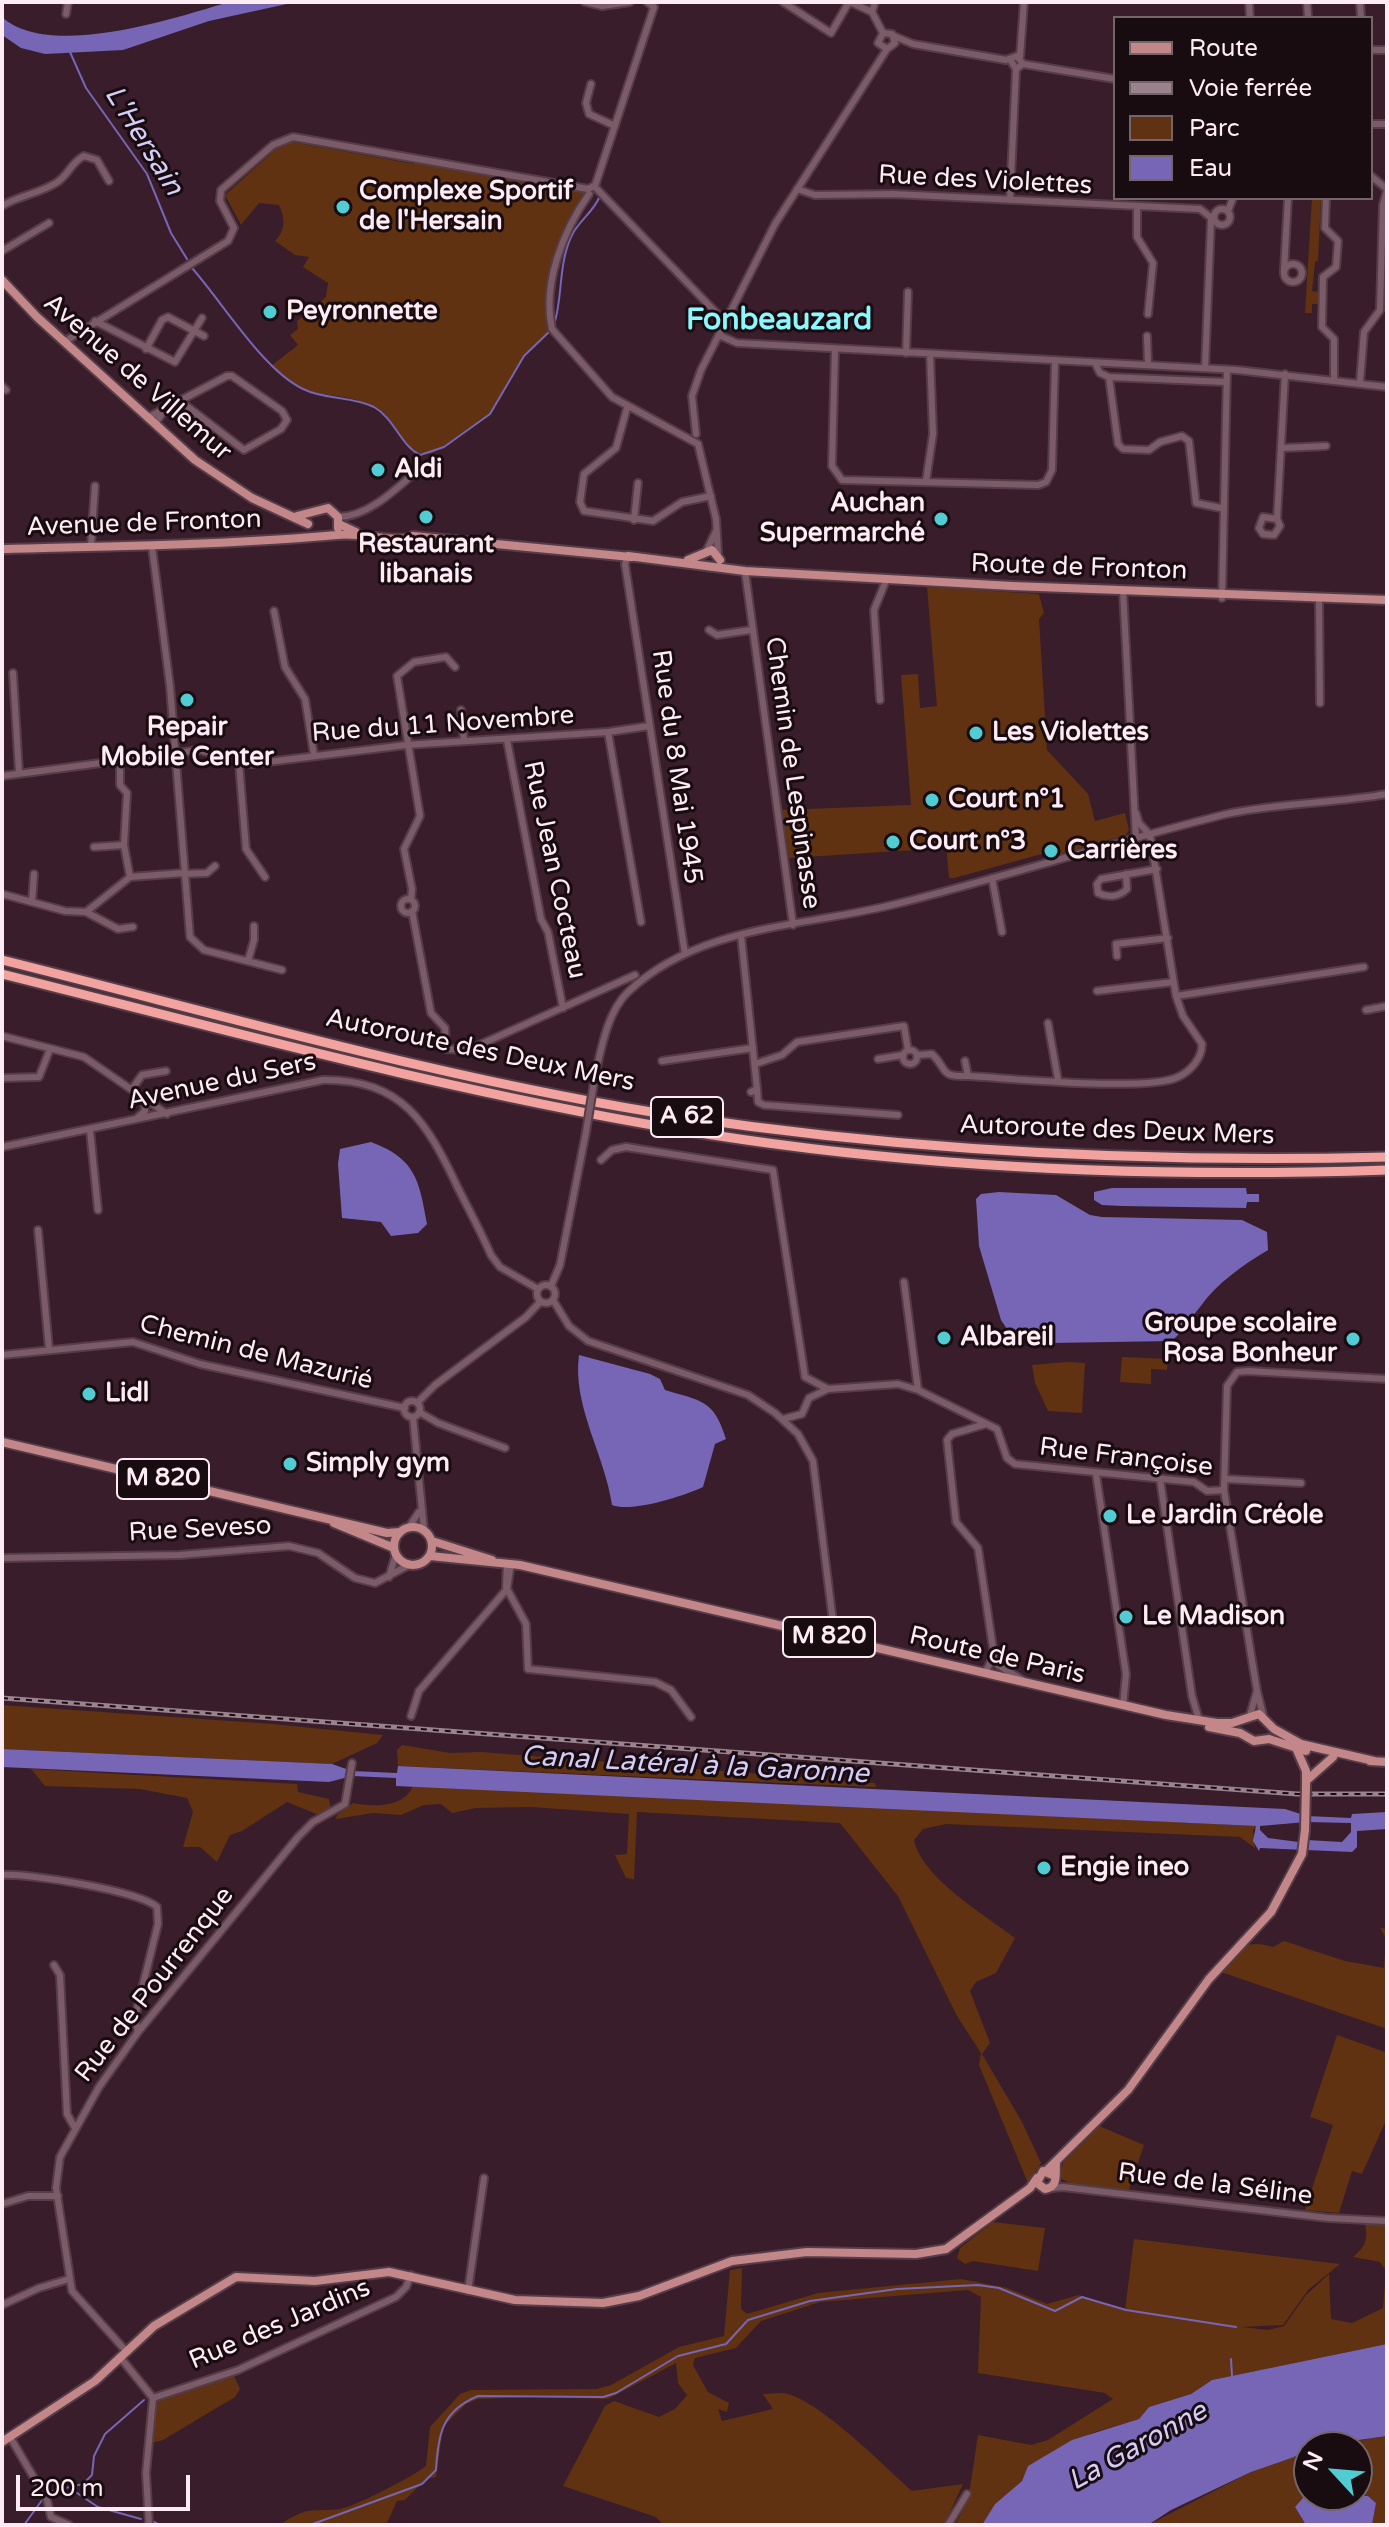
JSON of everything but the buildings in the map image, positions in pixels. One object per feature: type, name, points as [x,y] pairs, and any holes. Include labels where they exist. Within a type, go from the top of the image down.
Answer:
[{"type":"highway","name":"Autoroute des Deux Mers","points":[[2,960],[424,1065],[695,1119],[881,1142],[1055,1156],[1387,1157]]},
{"type":"highway","name":"Autoroute des Deux Mers","points":[[2,974],[521,1101],[769,1143],[1054,1169],[1387,1170]]},
{"type":"main road","name":"Avenue de Villemur","points":[[2,280],[147,418],[221,479],[252,498],[296,516],[309,526]]},
{"type":"main road","name":"Avenue de Fronton","points":[[312,513],[328,508],[351,531],[686,561],[705,553],[718,560]]},
{"type":"main road","points":[[296,516],[312,513],[309,526],[316,536]]},
{"type":"main road","points":[[332,535],[338,521]]},
{"type":"main road","name":"Avenue de Fronton","points":[[286,540],[309,526]]},
{"type":"main road","name":"Avenue de Fronton","points":[[2,549],[91,545],[152,547],[332,535],[417,537]]},
{"type":"main road","points":[[704,564],[705,553]]},
{"type":"main road","name":"Avenue de Fronton","points":[[628,556],[681,565],[718,560]]},
{"type":"main road","points":[[718,560],[770,571]]},
{"type":"main road","points":[[718,560],[745,571],[770,571]]},
{"type":"main road","name":"Route de Fronton","points":[[770,571],[1222,596],[1387,600]]},
{"type":"main road","name":"M 820","points":[[2,1442],[387,1533],[400,1532]]},
{"type":"main road","name":"M 820","points":[[323,1518],[395,1551]]},
{"type":"main road","points":[[409,1527],[424,1530],[432,1541],[430,1556],[419,1565],[409,1565],[395,1551],[400,1532],[409,1527]]},
{"type":"main road","name":"Route de Paris","points":[[432,1541],[502,1561],[1123,1706],[1217,1723],[1263,1715],[1269,1724],[1301,1744],[1374,1761]]},
{"type":"main road","name":"Route de Paris","points":[[430,1556],[502,1561]]},
{"type":"main road","name":"Route de Paris","points":[[1166,1715],[1245,1735],[1254,1741],[1264,1738],[1333,1757],[1387,1762]]},
{"type":"main road","points":[[1245,1735],[1247,1717]]},
{"type":"main road","points":[[1264,1738],[1269,1724]]},
{"type":"main road","points":[[6,2440],[82,2390],[154,2326],[210,2292],[253,2277],[315,2281],[377,2272],[411,2275],[468,2291],[544,2303],[603,2303],[639,2296],[732,2261],[807,2252],[934,2252],[966,2237],[1030,2188],[1128,2090],[1209,1979],[1271,1912],[1303,1846],[1307,1783],[1295,1747]]},
{"type":"main road","points":[[1307,1783],[1333,1757]]},
{"type":"main road","points":[[1047,2189],[1055,2177],[1056,2163]]},
{"type":"main road","points":[[1046,2171],[1055,2177]]},
{"type":"main road","points":[[1037,2178],[1047,2189]]},
{"type":"main road","points":[[1030,2188],[1047,2189]]},
{"type":"street","points":[[66,14],[68,2]]},
{"type":"street","points":[[585,2],[602,6],[630,2]]},
{"type":"street","points":[[647,2],[654,7],[615,126],[592,190],[559,251],[549,318],[555,335],[571,355],[627,408],[695,439]]},
{"type":"street","points":[[783,2],[831,33],[850,2],[872,12],[883,33]]},
{"type":"street","points":[[872,12],[875,2]]},
{"type":"street","points":[[1010,199],[1016,69],[1022,60],[1024,2]]},
{"type":"street","points":[[883,33],[913,44],[1011,61],[1022,60],[1113,79]]},
{"type":"street","points":[[883,33],[878,43],[890,48],[913,44]]},
{"type":"street","points":[[718,560],[716,519],[695,439],[694,389],[775,224],[890,48],[892,34]]},
{"type":"street","points":[[1374,50],[1387,50]]},
{"type":"street","points":[[1011,61],[1016,69]]},
{"type":"street","points":[[591,84],[586,103],[589,114],[615,126]]},
{"type":"street","points":[[64,342],[228,241],[234,225],[220,201],[221,190],[273,145],[288,137],[592,190],[727,324]]},
{"type":"street","points":[[2,206],[16,197],[35,196],[63,179],[73,162],[84,156],[97,160],[109,181]]},
{"type":"street","name":"Rue des Violettes","points":[[797,189],[815,195],[1010,199],[1137,209],[1204,210],[1213,220]]},
{"type":"street","points":[[1360,382],[1364,332],[1380,310],[1387,190]]},
{"type":"street","points":[[1173,208],[1174,200]]},
{"type":"street","points":[[1213,220],[1222,225],[1227,223],[1232,200]]},
{"type":"street","points":[[1284,271],[1288,200]]},
{"type":"street","points":[[1326,200],[1325,228],[1338,241],[1336,267],[1323,277],[1322,327],[1334,339],[1334,379]]},
{"type":"street","points":[[1137,209],[1137,237],[1153,263],[1148,314]]},
{"type":"street","points":[[1205,368],[1213,220],[1217,210],[1228,211]]},
{"type":"street","points":[[2,251],[49,223]]},
{"type":"street","points":[[906,353],[908,292]]},
{"type":"street","points":[[106,314],[116,332]]},
{"type":"street","points":[[146,349],[162,320],[168,317],[204,336]]},
{"type":"street","points":[[95,321],[175,362],[202,318]]},
{"type":"street","points":[[721,336],[737,343],[1205,368],[1334,379],[1387,387]]},
{"type":"street","points":[[1147,336],[1148,365]]},
{"type":"street","points":[[835,349],[831,423],[835,473],[842,480],[1032,485],[1046,482],[1052,470],[1055,361]]},
{"type":"street","points":[[926,481],[933,434],[930,354]]},
{"type":"street","points":[[1095,363],[1100,373],[1109,377],[1226,382]]},
{"type":"street","points":[[1222,596],[1221,508],[1227,370]]},
{"type":"street","points":[[1277,519],[1285,374]]},
{"type":"street","points":[[147,418],[180,401],[232,376],[282,411],[287,420],[281,429],[244,450],[180,401]]},
{"type":"street","points":[[1109,377],[1118,444],[1123,449],[1149,450],[1160,442],[1182,436],[1189,441],[1196,503],[1221,508]]},
{"type":"street","points":[[155,424],[166,408]]},
{"type":"street","points":[[627,408],[616,448],[584,474],[580,502],[589,514],[657,520],[682,502],[711,496]]},
{"type":"street","points":[[1282,448],[1326,446]]},
{"type":"street","points":[[338,521],[370,506],[420,468]]},
{"type":"street","points":[[634,520],[638,483]]},
{"type":"street","points":[[91,545],[95,486]]},
{"type":"street","points":[[705,553],[715,537],[716,519]]},
{"type":"street","points":[[152,547],[176,753],[187,928],[195,945],[282,970]]},
{"type":"street","name":"Rue du 8 Mai 1945","points":[[628,556],[625,564],[685,954]]},
{"type":"street","name":"Chemin de Lespinasse","points":[[551,1286],[560,1265],[595,1076],[607,1031],[626,994],[685,954],[715,940],[793,925],[745,571]]},
{"type":"street","points":[[880,700],[874,610],[882,578]]},
{"type":"street","points":[[1123,590],[1136,839]]},
{"type":"street","points":[[1319,598],[1320,703]]},
{"type":"street","points":[[274,611],[285,667],[305,699],[314,755]]},
{"type":"street","points":[[709,630],[717,635],[751,630]]},
{"type":"street","points":[[455,667],[446,657],[414,662],[397,676],[420,816],[404,849],[412,889],[411,899],[402,906],[406,912],[412,911],[431,1013],[445,1028],[446,1049],[468,1050],[635,975]]},
{"type":"street","points":[[13,673],[19,773]]},
{"type":"street","points":[[461,710],[464,741]]},
{"type":"street","name":"Rue du 11 Novembre","points":[[239,763],[406,745],[507,740],[649,726]]},
{"type":"street","points":[[608,732],[641,922]]},
{"type":"street","name":"Rue Jean Cocteau","points":[[507,740],[541,919],[548,932],[563,1008]]},
{"type":"street","points":[[2,776],[209,751],[239,763],[246,849],[265,877]]},
{"type":"street","points":[[120,761],[120,785],[127,793],[124,845],[130,877]]},
{"type":"street","points":[[793,925],[895,905],[1276,804],[1339,802],[1387,794]]},
{"type":"street","points":[[878,1059],[906,1052],[932,1054],[943,1073],[951,1077],[1159,1082],[1188,1070],[1200,1056],[1202,1044],[1183,1016],[1176,996],[1150,835],[1139,823],[1136,813]]},
{"type":"street","points":[[94,847],[124,845]]},
{"type":"street","points":[[86,912],[130,877],[207,873],[215,866]]},
{"type":"street","points":[[1126,874],[1127,889],[1121,894],[1105,897],[1098,893],[1101,879],[1126,874],[1157,869]]},
{"type":"street","points":[[32,902],[34,874]]},
{"type":"street","points":[[992,878],[1002,932]]},
{"type":"street","points":[[2,894],[86,912],[118,929],[133,927]]},
{"type":"street","points":[[248,961],[254,926]]},
{"type":"street","points":[[741,935],[755,1064],[754,1090],[758,1102],[764,1105],[898,1115]]},
{"type":"street","points":[[1117,956],[1116,944],[1168,938]]},
{"type":"street","points":[[1176,996],[1364,967]]},
{"type":"street","points":[[1097,991],[1174,982]]},
{"type":"street","points":[[615,983],[626,994]]},
{"type":"street","points":[[1366,1010],[1387,1006]]},
{"type":"street","points":[[1048,1023],[1058,1080]]},
{"type":"street","points":[[755,1064],[782,1055],[797,1042],[904,1026],[906,1052],[903,1060],[911,1064],[917,1055]]},
{"type":"street","points":[[2,1036],[84,1057],[167,1114]]},
{"type":"street","points":[[662,1061],[753,1048]]},
{"type":"street","points":[[2,1078],[39,1077],[50,1049]]},
{"type":"street","points":[[965,1061],[968,1076]]},
{"type":"street","points":[[132,1089],[142,1075],[166,1071]]},
{"type":"street","name":"Avenue du Sers","points":[[2,1147],[323,1080],[352,1081],[392,1095],[418,1116],[435,1141],[496,1261],[538,1289]]},
{"type":"street","points":[[131,1122],[145,1111],[143,1096]]},
{"type":"street","points":[[90,1130],[98,1210]]},
{"type":"street","points":[[601,1160],[612,1150],[626,1147],[771,1168],[775,1172],[805,1377],[828,1389]]},
{"type":"street","points":[[38,1230],[49,1349]]},
{"type":"street","points":[[904,1282],[918,1390]]},
{"type":"street","points":[[544,1285],[551,1286],[555,1294],[553,1300],[545,1304],[540,1302],[538,1289],[544,1285]]},
{"type":"street","points":[[553,1300],[569,1326],[588,1341],[748,1395],[783,1419],[798,1434],[813,1461],[835,1638]]},
{"type":"street","points":[[505,1448],[416,1415],[407,1415],[405,1408],[409,1402],[417,1403],[526,1317],[540,1302]]},
{"type":"street","name":"Chemin de Mazurié","points":[[2,1355],[106,1342],[144,1343],[200,1364],[405,1408]]},
{"type":"street","points":[[1263,1715],[1224,1490],[1227,1386],[1237,1372],[1387,1379]]},
{"type":"street","points":[[783,1419],[802,1414],[809,1398],[828,1389],[898,1384],[918,1390],[986,1424]]},
{"type":"street","points":[[417,1403],[419,1512],[424,1530]]},
{"type":"street","points":[[986,1424],[952,1434],[947,1440],[956,1522],[978,1548],[998,1665],[1027,1683]]},
{"type":"street","name":"Rue Françoise","points":[[986,1424],[997,1429],[1007,1458],[1015,1464],[1194,1482],[1207,1491],[1224,1490]]},
{"type":"street","points":[[1096,1474],[1126,1674],[1123,1706]]},
{"type":"street","points":[[1160,1479],[1192,1696],[1199,1721]]},
{"type":"street","points":[[1225,1479],[1301,1483]]},
{"type":"street","points":[[409,1527],[419,1512]]},
{"type":"street","name":"Rue Seveso","points":[[2,1558],[180,1555],[279,1546],[318,1553],[362,1581],[379,1583],[389,1577]]},
{"type":"street","points":[[389,1577],[395,1551]]},
{"type":"street","points":[[502,1561],[507,1589],[526,1624],[527,1667],[531,1671],[575,1672],[655,1682],[671,1690],[691,1717]]},
{"type":"street","points":[[411,1716],[419,1691],[507,1589],[512,1573],[502,1561]]},
{"type":"street","points":[[389,1577],[409,1565]]},
{"type":"street","points":[[985,1673],[994,1655]]},
{"type":"street","points":[[1247,1717],[1257,1691]]},
{"type":"street","points":[[1183,1718],[1190,1710],[1192,1696]]},
{"type":"street","name":"Rue de Pourrenque","points":[[153,2398],[123,2354],[78,2301],[69,2279],[58,2196],[60,2157],[75,2128],[138,2032],[298,1837],[313,1822],[342,1808],[348,1800],[352,1763]]},
{"type":"street","points":[[2,1875],[32,1875],[135,1896],[157,1907],[158,1924],[135,2017],[138,2032]]},
{"type":"street","points":[[54,1965],[60,1975],[67,2114],[75,2128]]},
{"type":"street","points":[[1055,2177],[1063,2187]]},
{"type":"street","points":[[468,2291],[484,2178]]},
{"type":"street","name":"Rue de la Séline","points":[[1047,2189],[1063,2187],[1387,2221]]},
{"type":"street","points":[[2,2204],[28,2196],[58,2196]]},
{"type":"street","name":"Rue des Jardins","points":[[153,2398],[238,2370],[396,2297],[406,2287],[411,2275]]},
{"type":"street","points":[[2,2305],[39,2288],[69,2279]]},
{"type":"street","points":[[149,2525],[146,2473],[153,2398]]},
{"type":"street","points":[[6,2440],[47,2500],[51,2521],[69,2525]]},
{"type":"street","points":[[948,2525],[967,2494]]},
{"type":"green space","points":[[292,142],[414,164],[416,159],[588,192],[572,225],[556,276],[552,329],[524,356],[490,414],[432,454],[416,453],[374,407],[298,386],[271,366],[298,345],[290,335],[298,329],[297,321],[326,297],[328,283],[303,267],[309,257],[295,255],[275,241],[283,224],[279,205],[259,203],[241,225],[225,195],[276,149]]},
{"type":"green space","points":[[1312,200],[1321,200],[1318,261],[1315,262],[1312,291],[1320,292],[1320,304],[1312,304],[1312,313],[1305,313]]},
{"type":"green space","name":"Les Violettes","points":[[927,587],[1039,594],[1044,613],[1039,619],[1047,750],[1088,794],[1095,821],[1125,813],[1129,830],[1126,835],[1060,854],[1058,850],[1049,852],[954,878],[949,878],[946,844],[915,847],[915,850],[789,858],[782,810],[911,805],[901,675],[918,674],[920,708],[937,706]]},
{"type":"green space","points":[[1122,1357],[1168,1359],[1167,1370],[1151,1369],[1151,1384],[1120,1382]]},
{"type":"green space","points":[[1085,1363],[1082,1413],[1048,1411],[1035,1383],[1032,1365]]},
{"type":"green space","points":[[2,1705],[383,1735],[377,1743],[332,1764],[2,1749]]},
{"type":"green space","points":[[402,1745],[450,1753],[481,1752],[875,1783],[876,1787],[398,1766],[397,1750]]},
{"type":"green space","points":[[31,1769],[297,1784],[298,1792],[329,1799],[331,1810],[319,1815],[287,1802],[242,1831],[230,1835],[217,1862],[200,1847],[183,1847],[193,1812],[187,1798],[140,1789],[45,1786]]},
{"type":"green space","points":[[413,1785],[1257,1826],[1253,1830],[1255,1848],[1240,1837],[946,1824],[923,1829],[914,1840],[919,1854],[942,1882],[1015,1938],[996,1973],[976,1982],[970,1991],[990,2043],[982,2054],[1022,2122],[1041,2163],[1028,2183],[979,2065],[981,2053],[957,2016],[898,1896],[840,1823],[637,1812],[634,1879],[626,1878],[615,1855],[627,1854],[629,1814],[531,1807],[476,1808],[452,1813],[441,1804],[424,1805],[401,1815],[373,1813],[336,1819],[353,1803],[378,1805],[396,1802],[409,1793]]},
{"type":"green space","points":[[1380,1928],[1387,1929],[1387,2029],[1221,1972],[1248,1945],[1273,1947],[1284,1941],[1345,1961],[1384,1968],[1386,1938]]},
{"type":"green space","points":[[1337,2035],[1385,2052],[1387,2047],[1387,2118],[1362,2174],[1352,2171],[1339,2213],[1305,2210],[1333,2125],[1310,2117]]},
{"type":"green space","points":[[1099,2126],[1144,2145],[1128,2192],[1073,2185],[1060,2178],[1063,2163]]},
{"type":"green space","points":[[993,2222],[1045,2228],[1038,2271],[973,2261],[965,2264],[957,2258],[960,2248]]},
{"type":"green space","points":[[1365,2223],[1387,2225],[1387,2344],[1212,2380],[1191,2394],[1149,2407],[1139,2419],[1092,2433],[1028,2466],[1022,2481],[995,2504],[982,2525],[955,2525],[968,2501],[978,2435],[1031,2445],[1048,2440],[1113,2399],[1105,2393],[978,2373],[981,2297],[968,2290],[820,2302],[761,2321],[736,2348],[695,2358],[693,2365],[708,2392],[729,2403],[727,2412],[718,2409],[722,2421],[773,2409],[763,2394],[788,2394],[835,2422],[912,2491],[963,2484],[944,2525],[663,2525],[656,2517],[563,2486],[605,2406],[614,2401],[659,2417],[675,2409],[687,2395],[678,2383],[676,2363],[608,2399],[478,2399],[466,2404],[443,2427],[436,2477],[426,2479],[405,2500],[397,2501],[386,2525],[280,2525],[303,2512],[340,2509],[358,2503],[426,2466],[430,2427],[460,2394],[471,2390],[597,2389],[611,2385],[679,2347],[724,2336],[730,2270],[742,2268],[741,2309],[747,2314],[818,2293],[961,2279],[1007,2288],[1047,2304],[1079,2295],[1125,2310],[1134,2239],[1340,2264],[1308,2290],[1283,2325],[1241,2327],[1268,2330],[1284,2326],[1306,2295],[1329,2274],[1331,2319],[1352,2323],[1383,2308],[1386,2271],[1380,2262],[1353,2257],[1365,2242]]},
{"type":"green space","points":[[234,2376],[240,2389],[235,2397],[163,2440],[151,2443],[153,2408],[162,2397]]},
{"type":"green space","points":[[1387,2436],[1387,2525],[1372,2525],[1376,2503],[1373,2500],[1373,2438]]},
{"type":"green space","points":[[1293,2456],[1293,2511],[1297,2511],[1306,2525],[1148,2525],[1251,2472]]},
{"type":"water","points":[[229,2],[296,2],[209,21],[123,50],[45,54],[21,48],[2,35],[2,17],[23,29],[50,35],[80,35],[146,25]]},
{"type":"water","points":[[371,1142],[398,1156],[413,1173],[427,1224],[418,1233],[391,1236],[381,1222],[342,1218],[338,1164],[340,1149]]},
{"type":"water","points":[[1112,1188],[1246,1188],[1247,1194],[1259,1194],[1259,1202],[1247,1202],[1246,1208],[1102,1205],[1094,1200],[1094,1192]]},
{"type":"water","points":[[981,1194],[1056,1195],[1090,1215],[1102,1217],[1242,1220],[1267,1232],[1268,1250],[1222,1282],[1172,1341],[1051,1343],[1009,1332],[1001,1320],[979,1246],[976,1199]]},
{"type":"water","points":[[579,1355],[650,1374],[660,1379],[665,1390],[697,1400],[711,1409],[726,1439],[715,1444],[703,1487],[644,1505],[612,1505],[580,1393]]},
{"type":"water","points":[[2,1749],[332,1764],[352,1771],[397,1773],[398,1766],[1285,1809],[1307,1816],[1351,1818],[1352,1814],[1387,1812],[1387,1829],[1357,1831],[1357,1847],[1352,1852],[1260,1848],[1259,1851],[1253,1841],[1256,1826],[396,1786],[396,1778],[352,1776],[329,1782],[2,1767]],"holes":[[[1306,1822],[1351,1823],[1351,1832],[1342,1842],[1307,1840],[1306,1843],[1268,1838],[1260,1830],[1260,1826]]]},
{"type":"water","name":"La Garonne","points":[[1387,2344],[1387,2436],[1373,2438],[1373,2431],[1293,2431],[1293,2457],[1251,2472],[1171,2510],[1148,2525],[982,2525],[995,2504],[1022,2481],[1028,2466],[1072,2440],[1139,2419],[1149,2407],[1191,2394],[1212,2380]]},
{"type":"water","points":[[1373,2500],[1376,2503],[1372,2525],[1306,2525],[1297,2511],[1373,2511]]},
{"type":"waterway","name":"L'Hersain","points":[[70,52],[86,88],[147,174],[171,233],[187,259]]},
{"type":"waterway","name":"L'Hersain","points":[[554,325],[567,248],[574,231],[600,196]]},
{"type":"waterway","name":"L'Hersain","points":[[192,268],[258,352],[288,380],[320,395],[374,407],[387,418],[407,445],[420,455],[444,447],[490,414],[524,356],[551,330]]},
{"type":"waterway","points":[[310,2525],[422,2484],[436,2470],[438,2445],[449,2417],[478,2396],[603,2397],[616,2393],[678,2356],[726,2344],[748,2320],[810,2301],[897,2289],[978,2285],[999,2288],[1055,2311],[1082,2297],[1126,2310],[1236,2327]]},
{"type":"waterway","points":[[1231,2359],[1232,2376]]},
{"type":"waterway","points":[[24,2525],[48,2492],[83,2484],[92,2475],[94,2456],[105,2434],[144,2400]]},
{"type":"waterway","points":[[71,2489],[98,2507],[141,2519]]},
{"type":"waterway","points":[[154,2522],[160,2525]]},
{"type":"railway","points":[[2,1698],[1297,1794],[1387,1794]]},
{"type":"place","name":"Complexe Sportif de l'Hersain","points":[[343,207]]},
{"type":"place","name":"Peyronnette","points":[[270,312]]},
{"type":"place","name":"Aldi","points":[[378,470]]},
{"type":"place","name":"Restaurant libanais","points":[[426,517]]},
{"type":"place","name":"Auchan Supermarché","points":[[941,519]]},
{"type":"place","name":"Repair Mobile Center","points":[[187,700]]},
{"type":"place","name":"Les Violettes","points":[[976,733]]},
{"type":"place","name":"Court n°1","points":[[932,800]]},
{"type":"place","name":"Court n°3","points":[[893,842]]},
{"type":"place","name":"Carrières","points":[[1051,851]]},
{"type":"place","name":"Albareil","points":[[944,1338]]},
{"type":"place","name":"Groupe scolaire Rosa Bonheur","points":[[1353,1339]]},
{"type":"place","name":"Lidl","points":[[89,1394]]},
{"type":"place","name":"Simply gym","points":[[290,1464]]},
{"type":"place","name":"Le Jardin Créole","points":[[1110,1516]]},
{"type":"place","name":"Le Madison","points":[[1126,1617]]},
{"type":"place","name":"Engie ineo","points":[[1044,1868]]},
{"type":"district","name":"Fonbeauzard","points":[[779,321]]},
{"type":"water label","name":"Canal Latéral à la Garonne","points":[[695,1766]]}]
